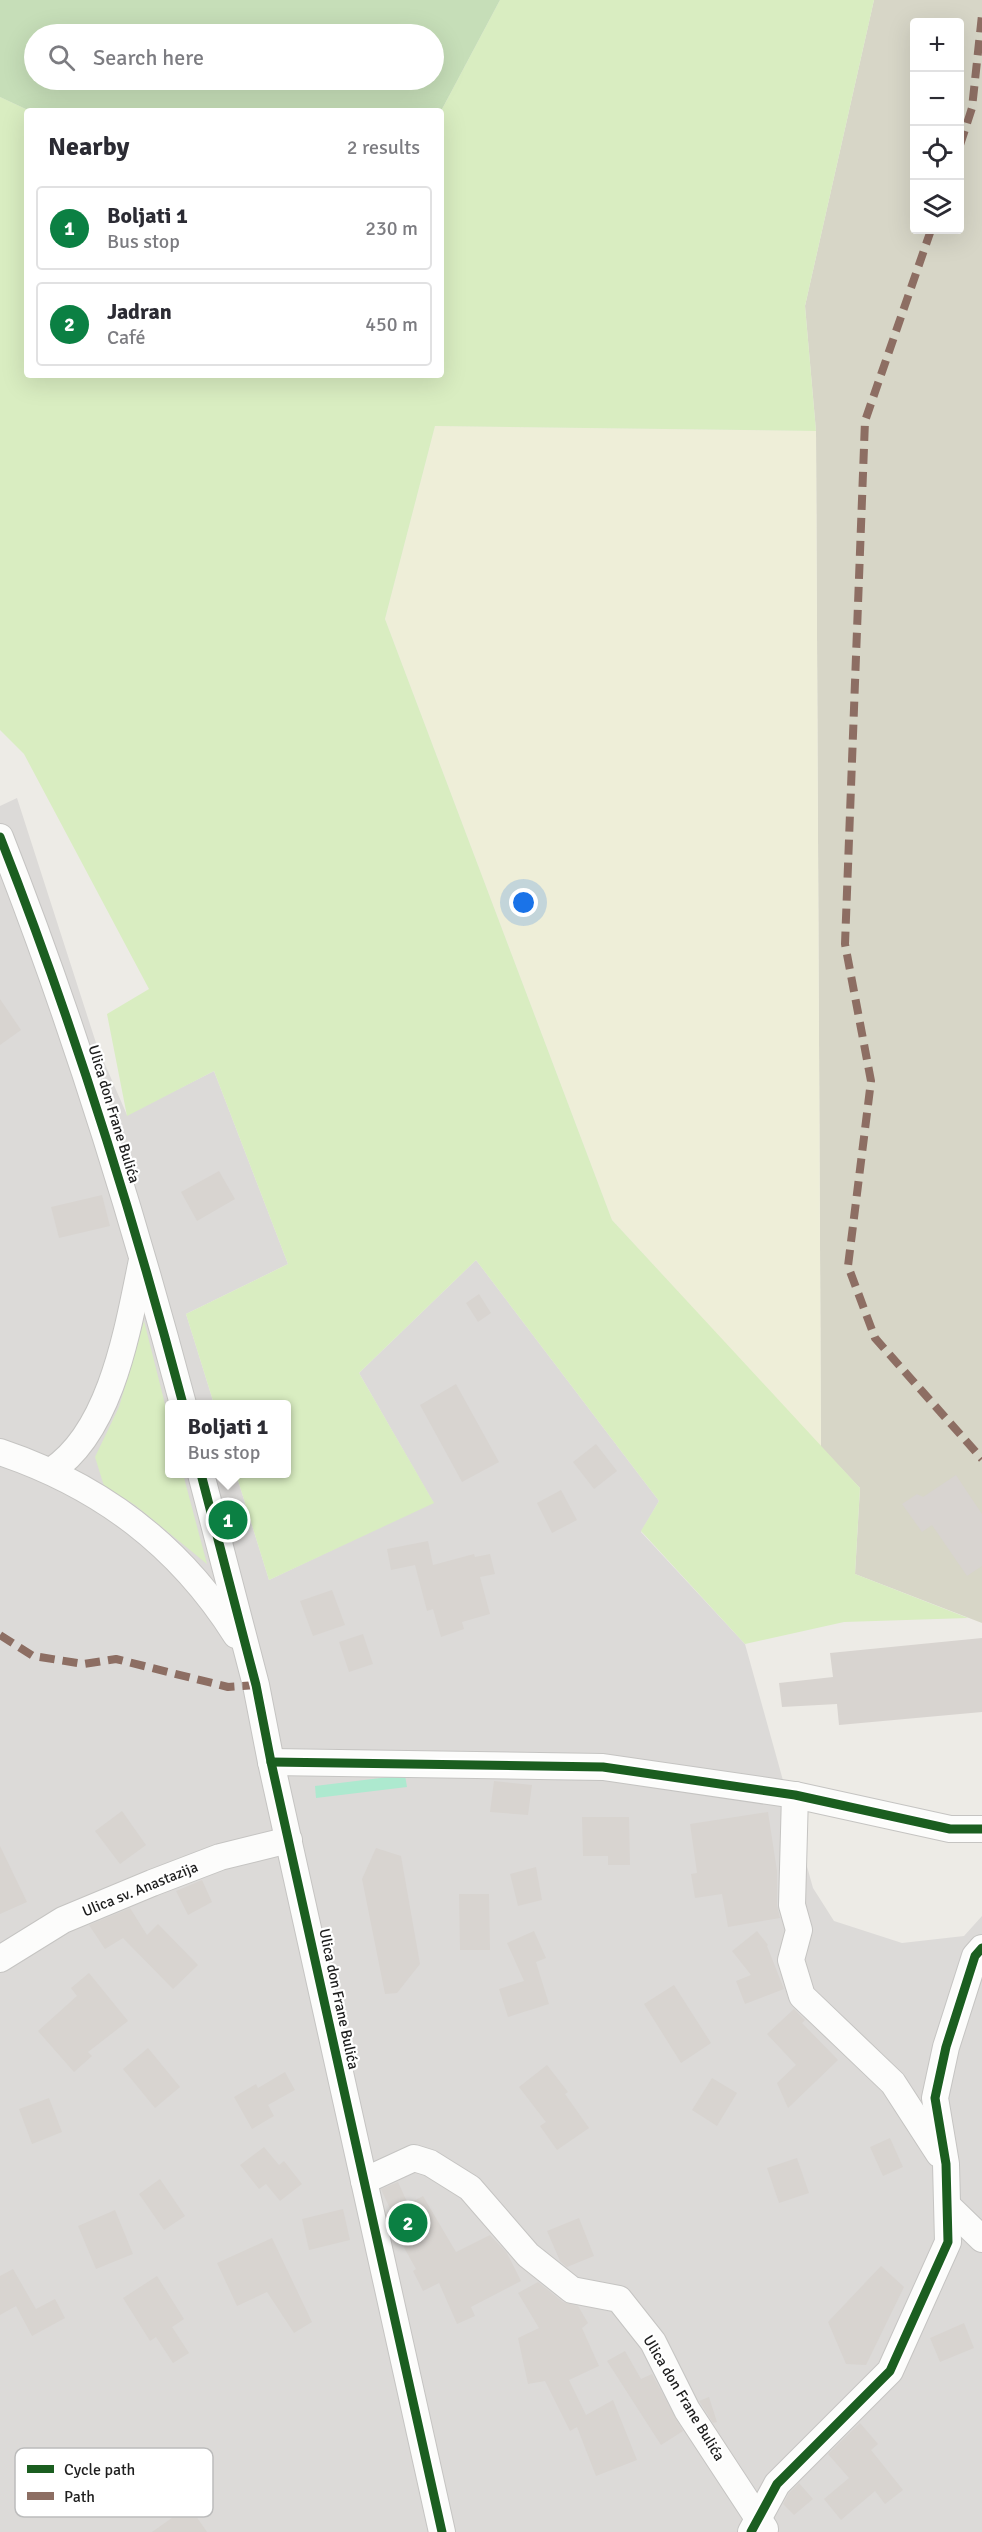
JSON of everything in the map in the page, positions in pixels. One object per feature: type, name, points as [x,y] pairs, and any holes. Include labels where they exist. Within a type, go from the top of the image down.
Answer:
[{"type":"street","name":"Ulica don Frane Bulića","points":[[0,837],[63,1003],[143,1257],[182,1400]]},
{"type":"street","points":[[51,1471],[68,1460],[96,1419],[107,1393],[129,1324],[143,1257]]},
{"type":"street","points":[[0,1452],[51,1471],[102,1498],[137,1524],[194,1576],[212,1599],[248,1658]]},
{"type":"street","name":"Ulica don Frane Bulića","points":[[202,1478],[256,1684],[271,1762],[442,2532]]},
{"type":"street","points":[[271,1762],[603,1767],[795,1796],[950,1829],[982,1829]]},
{"type":"street","points":[[795,1796],[792,1905],[799,1930],[791,1960],[802,1996],[893,2083],[946,2164]]},
{"type":"street","name":"Ulica sv. Anastazija","points":[[0,1959],[63,1920],[113,1899],[220,1857],[289,1840]]},
{"type":"street","points":[[758,2528],[777,2484],[890,2371],[948,2242],[949,2207],[946,2164],[934,2098],[946,2047],[975,1956],[982,1948]]},
{"type":"street","name":"Ulica don Frane Bulića","points":[[364,2181],[414,2158],[430,2163],[470,2188],[528,2255],[572,2290],[619,2299],[653,2342],[687,2410],[758,2528]]},
{"type":"street","points":[[949,2207],[982,2239]]},
{"type":"shaded area","points":[[874,0],[982,0],[982,1623],[855,1574],[860,1488],[821,1447],[816,431],[805,306]]},
{"type":"shaded area","points":[[17,798],[97,1046],[127,1115],[214,1071],[288,1264],[186,1314],[213,1400],[165,1400],[165,1478],[237,1478],[269,1580],[433,1502],[359,1373],[476,1260],[659,1501],[641,1532],[745,1644],[813,1888],[834,1921],[902,1943],[964,1936],[982,1916],[982,2532],[0,2532],[0,806]]},
{"type":"green space","points":[[0,0],[500,0],[443,108],[24,108],[0,97]]},
{"type":"green space","points":[[500,0],[874,0],[805,306],[816,431],[435,426],[385,619],[612,1220],[860,1488],[855,1574],[968,1618],[844,1622],[745,1644],[641,1531],[659,1501],[476,1260],[359,1373],[434,1503],[269,1580],[237,1478],[291,1478],[291,1400],[213,1400],[186,1314],[288,1264],[214,1071],[127,1116],[107,1014],[149,989],[24,754],[0,730],[0,97],[24,108],[24,378],[444,378],[443,108]]},
{"type":"green space","points":[[435,426],[816,431],[821,1447],[612,1220],[385,619]]},
{"type":"green space","points":[[144,1321],[165,1404],[165,1478],[184,1478],[207,1564],[135,1505],[104,1486],[95,1457],[119,1407]]},
{"type":"green space","points":[[405,1775],[407,1787],[316,1798],[315,1786]]},
{"type":"building","points":[[0,999],[21,1030],[0,1045]]},
{"type":"building","points":[[219,1171],[235,1199],[197,1221],[181,1192]]},
{"type":"building","points":[[102,1195],[110,1226],[59,1238],[51,1207]]},
{"type":"building","points":[[479,1294],[491,1313],[478,1322],[466,1303]]},
{"type":"building","points":[[456,1384],[499,1462],[462,1482],[420,1405]]},
{"type":"building","points":[[596,1444],[617,1471],[594,1489],[573,1462]]},
{"type":"building","points":[[956,1475],[982,1514],[982,1566],[967,1576],[932,1525],[922,1532],[902,1504],[917,1494],[923,1497]]},
{"type":"building","points":[[561,1490],[577,1520],[552,1533],[537,1503]]},
{"type":"building","points":[[428,1541],[433,1565],[474,1554],[475,1557],[490,1554],[495,1574],[480,1577],[490,1614],[462,1622],[464,1629],[441,1637],[433,1609],[427,1611],[415,1565],[391,1570],[387,1549]]},
{"type":"building","points":[[332,1590],[345,1625],[313,1636],[300,1601]]},
{"type":"building","points":[[363,1634],[373,1664],[349,1672],[339,1642]]},
{"type":"building","points":[[982,1638],[982,1712],[839,1725],[837,1704],[782,1707],[779,1683],[833,1677],[830,1653]]},
{"type":"building","points":[[494,1781],[532,1785],[528,1815],[490,1812]]},
{"type":"building","points":[[122,1811],[146,1845],[120,1864],[95,1831]]},
{"type":"building","points":[[768,1812],[777,1871],[777,1905],[780,1918],[728,1927],[722,1894],[695,1898],[691,1874],[697,1873],[690,1824]]},
{"type":"building","points":[[582,1817],[629,1817],[630,1865],[608,1865],[608,1856],[583,1856]]},
{"type":"building","points":[[0,1846],[27,1902],[0,1914]]},
{"type":"building","points":[[376,1848],[401,1856],[420,1964],[397,1993],[385,1994],[362,1879]]},
{"type":"building","points":[[536,1867],[542,1900],[518,1906],[510,1874]]},
{"type":"building","points":[[202,1880],[212,1902],[188,1915],[176,1891]]},
{"type":"building","points":[[459,1894],[489,1894],[490,1950],[460,1950]]},
{"type":"building","points":[[130,1908],[147,1935],[158,1924],[198,1965],[173,1989],[123,1938],[105,1949],[89,1925]]},
{"type":"building","points":[[534,1931],[546,1958],[536,1962],[549,2004],[508,2017],[499,1989],[524,1981],[507,1943]]},
{"type":"building","points":[[757,1931],[768,1945],[784,1989],[745,2004],[736,1981],[751,1975],[732,1951]]},
{"type":"building","points":[[89,1973],[128,2021],[88,2052],[92,2056],[74,2072],[38,2031],[77,1996],[71,1988]]},
{"type":"building","points":[[674,1985],[711,2043],[681,2063],[644,2004]]},
{"type":"building","points":[[794,2009],[805,2020],[802,2023],[838,2060],[788,2108],[777,2083],[796,2065],[767,2034]]},
{"type":"building","points":[[148,2048],[180,2087],[155,2108],[123,2069]]},
{"type":"building","points":[[547,2065],[568,2092],[565,2094],[589,2128],[557,2150],[540,2126],[546,2122],[519,2087]]},
{"type":"building","points":[[285,2072],[295,2090],[268,2105],[274,2116],[252,2129],[234,2097],[256,2084],[258,2088]]},
{"type":"building","points":[[712,2078],[737,2093],[717,2126],[692,2110]]},
{"type":"building","points":[[49,2098],[62,2132],[32,2144],[19,2109]]},
{"type":"building","points":[[890,2138],[903,2167],[883,2176],[870,2147]]},
{"type":"building","points":[[264,2147],[279,2165],[284,2161],[302,2184],[280,2201],[266,2184],[259,2189],[240,2165]]},
{"type":"building","points":[[797,2158],[809,2193],[779,2203],[767,2168]]},
{"type":"building","points":[[160,2179],[185,2216],[164,2230],[139,2194]]},
{"type":"building","points":[[398,2182],[408,2204],[423,2196],[456,2252],[490,2235],[507,2253],[521,2281],[471,2307],[475,2316],[457,2324],[439,2283],[423,2291],[413,2271],[416,2269],[388,2219],[387,2216],[392,2213],[381,2189]]},
{"type":"building","points":[[343,2209],[350,2240],[309,2250],[302,2219]]},
{"type":"building","points":[[115,2210],[133,2254],[96,2269],[78,2226]]},
{"type":"building","points":[[579,2218],[594,2256],[567,2267],[560,2261],[547,2231]]},
{"type":"building","points":[[272,2238],[312,2322],[294,2333],[267,2292],[237,2306],[217,2263]]},
{"type":"building","points":[[881,2266],[904,2287],[866,2365],[846,2364],[828,2322]]},
{"type":"building","points":[[13,2269],[36,2309],[55,2299],[65,2318],[32,2336],[16,2306],[0,2315],[0,2276]]},
{"type":"building","points":[[157,2276],[184,2319],[172,2327],[189,2353],[173,2363],[156,2337],[150,2341],[123,2298]]},
{"type":"building","points":[[538,2282],[563,2302],[578,2306],[588,2323],[582,2328],[599,2366],[569,2380],[586,2415],[613,2400],[637,2460],[596,2476],[577,2427],[570,2431],[545,2381],[528,2384],[518,2338],[539,2328],[518,2293]]},
{"type":"building","points":[[964,2323],[974,2348],[940,2362],[930,2338]]},
{"type":"building","points":[[625,2351],[641,2379],[652,2374],[683,2431],[661,2445],[607,2361]]},
{"type":"building","points":[[709,2397],[717,2422],[713,2423],[699,2401]]},
{"type":"building","points":[[860,2423],[878,2444],[871,2450],[903,2490],[885,2504],[875,2491],[841,2520],[824,2499],[849,2478],[828,2454]]},
{"type":"building","points":[[799,2483],[813,2499],[794,2515],[783,2504],[789,2493]]},
{"type":"building","points":[[173,2517],[197,2517],[207,2532],[152,2532]]},
{"type":"marked path","points":[[964,133],[972,108],[982,15]]},
{"type":"marked path","points":[[930,234],[865,421],[845,944],[871,1081],[848,1266],[875,1338],[982,1459]]},
{"type":"marked path","points":[[0,1635],[33,1656],[84,1664],[116,1659],[228,1687],[256,1685]]},
{"type":"cycle path","points":[[0,837],[77,1047],[100,1118],[182,1400]]},
{"type":"cycle path","points":[[202,1478],[256,1685],[271,1762],[442,2532]]},
{"type":"cycle path","points":[[271,1762],[603,1767],[795,1795],[950,1829],[982,1829]]},
{"type":"cycle path","points":[[751,2532],[777,2484],[890,2371],[948,2242],[946,2164],[935,2098],[946,2047],[975,1956],[982,1948]]},
{"type":"place","name":"Boljati 1","points":[[228,1520]]},
{"type":"place","name":"Jadran","points":[[408,2223]]}]
